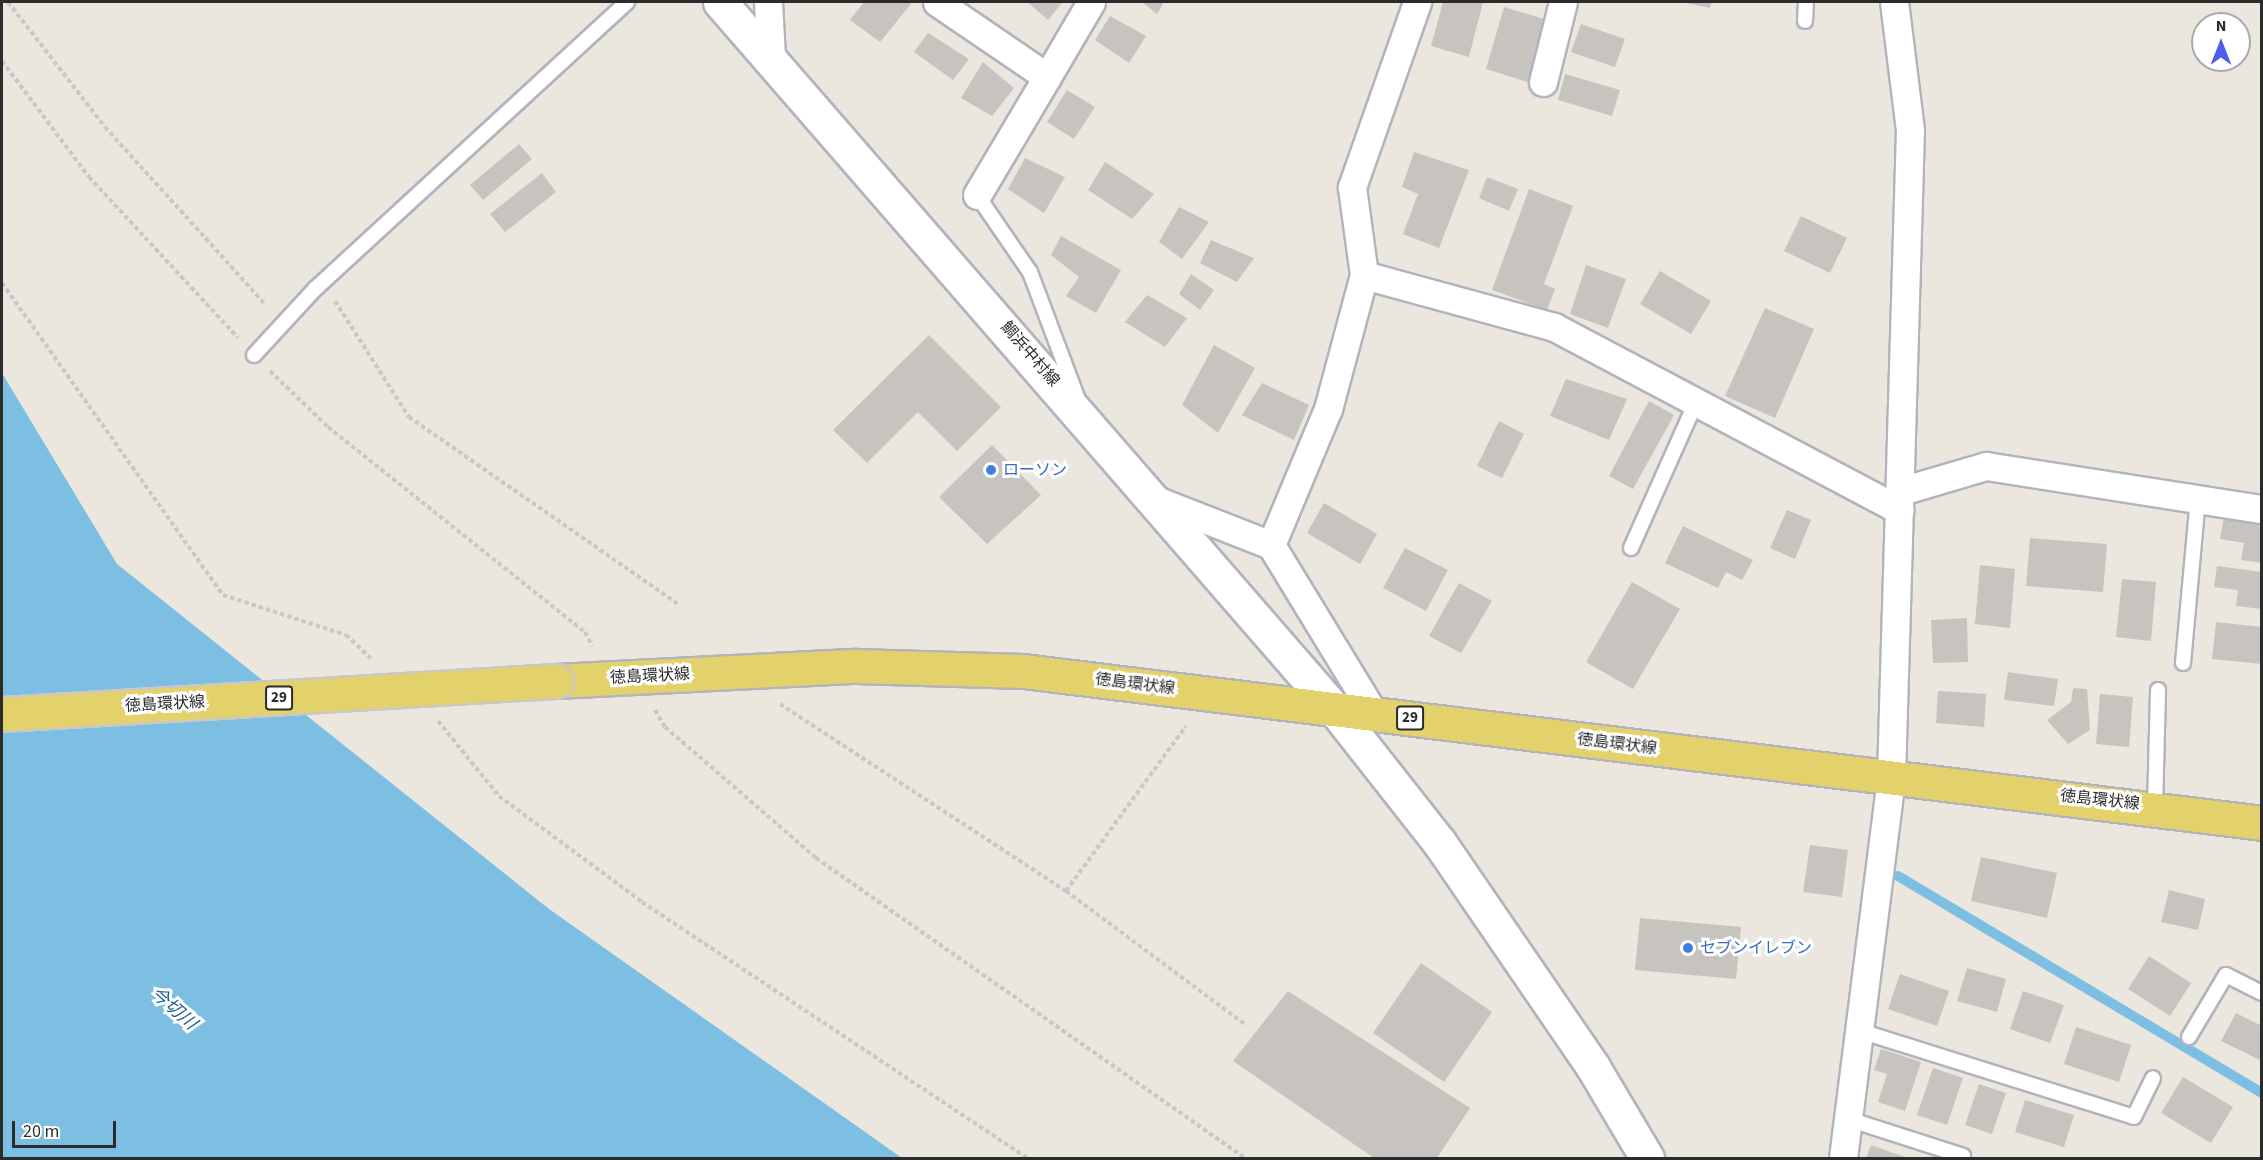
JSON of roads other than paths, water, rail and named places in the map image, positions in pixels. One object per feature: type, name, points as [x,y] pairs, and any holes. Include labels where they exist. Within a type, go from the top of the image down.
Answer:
[{"type":"main road","name":"鯛浜中村線","points":[[720,2],[771,56],[1084,416],[1335,710],[1439,842],[1593,1067],[1647,1158]]},
{"type":"main road","name":"徳島環状線","points":[[2,714],[555,681],[856,666],[1023,671],[2155,807],[2262,823]]},
{"type":"street","points":[[768,2],[771,56]]},
{"type":"street","points":[[937,2],[1047,77]]},
{"type":"street","points":[[977,195],[1091,2]]},
{"type":"street","points":[[1271,545],[1328,409],[1364,275],[1352,187],[1417,2]]},
{"type":"street","points":[[1543,82],[1563,2]]},
{"type":"street","points":[[1843,1158],[1891,777],[1901,500],[1910,130],[1894,2]]},
{"type":"street","points":[[1364,275],[1554,327],[1696,402],[1901,500],[1986,466],[2262,509]]},
{"type":"street","points":[[1156,500],[1271,545],[1374,714]]},
{"type":"lane","points":[[254,355],[323,282],[627,2]]},
{"type":"lane","points":[[1805,21],[1806,2]]},
{"type":"lane","points":[[977,195],[1030,272],[1084,416]]},
{"type":"lane","points":[[1631,548],[1696,402]]},
{"type":"lane","points":[[2183,663],[2198,498]]},
{"type":"lane","points":[[2155,807],[2158,690]]},
{"type":"lane","points":[[2189,1037],[2226,975],[2262,993]]},
{"type":"lane","points":[[1860,1030],[2134,1118],[2153,1078]]},
{"type":"lane","points":[[1848,1119],[1963,1156]]},
{"type":"water","name":"今切川","points":[[2,373],[117,564],[549,909],[902,1158],[2,1158]]},
{"type":"waterway","points":[[1898,876],[2262,1093]]},
{"type":"place","name":"ローソン","points":[[991,470]]},
{"type":"place","name":"セブンイレブン","points":[[1688,948]]}]
